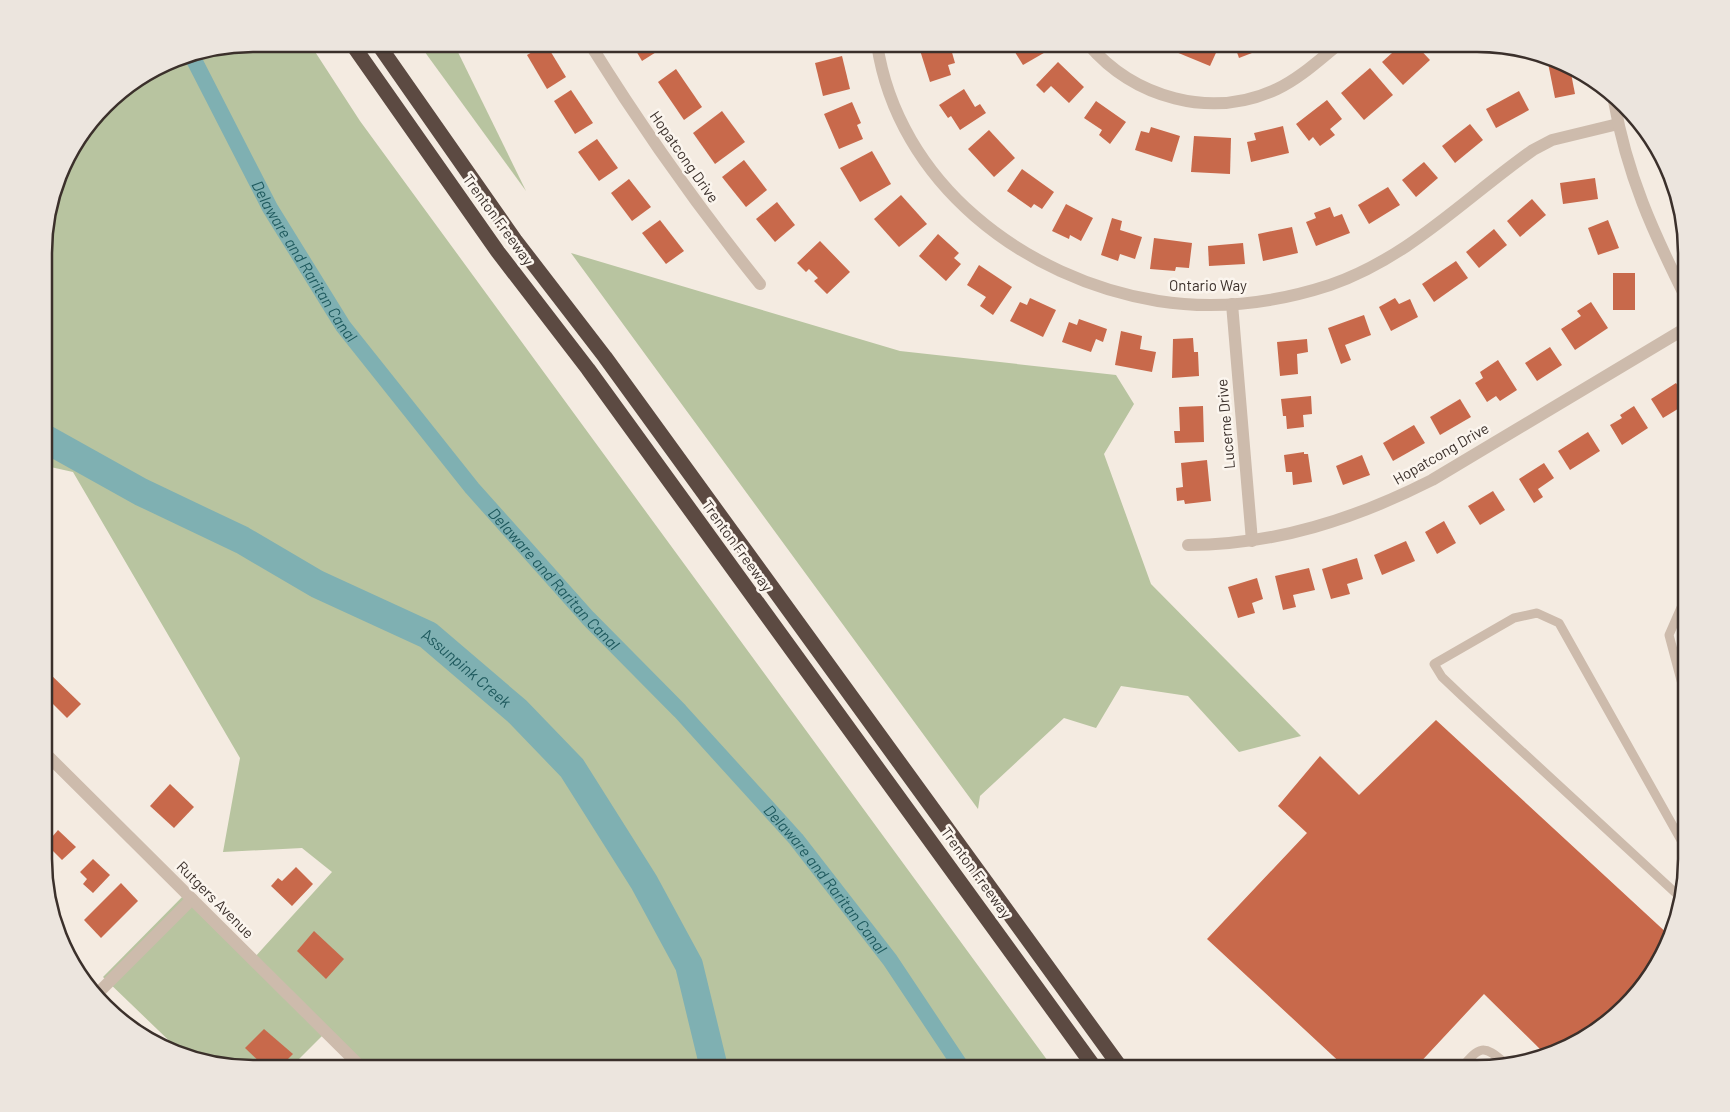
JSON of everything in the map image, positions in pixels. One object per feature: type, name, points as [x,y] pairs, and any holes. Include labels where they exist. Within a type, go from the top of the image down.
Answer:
[{"type":"highway","name":"Trenton Freeway","points":[[358,52],[498,252],[588,369],[1089,1060]]},
{"type":"highway","name":"Trenton Freeway","points":[[384,52],[515,240],[605,357],[1115,1060]]},
{"type":"street","name":"Hopatcong Drive","points":[[595,52],[644,130],[713,226],[760,284]]},
{"type":"street","name":"Ontario Way","points":[[879,52],[888,92],[901,123],[918,153],[958,202],[987,227],[1018,249],[1051,268],[1086,283],[1122,294],[1159,301],[1197,305],[1232,304],[1294,295],[1331,284],[1367,270],[1428,232],[1533,150],[1552,140],[1618,124]]},
{"type":"street","points":[[1096,52],[1117,72],[1138,86],[1161,95],[1207,103],[1254,97],[1277,89],[1299,77],[1329,52]]},
{"type":"street","points":[[1615,108],[1634,184],[1652,229],[1678,282]]},
{"type":"street","name":"Lucerne Drive","points":[[1232,304],[1252,541]]},
{"type":"street","name":"Hopatcong Drive","points":[[1188,546],[1252,541],[1314,528],[1391,501],[1432,480],[1678,333]]},
{"type":"street","name":"Rutgers Avenue","points":[[52,760],[354,1060]]},
{"type":"street","points":[[102,990],[192,899]]},
{"type":"lane","points":[[1675,892],[1442,677],[1434,664],[1514,618],[1537,614],[1559,623],[1678,835]]},
{"type":"lane","points":[[1678,614],[1669,635],[1678,669]]},
{"type":"lane","points":[[1467,1060],[1482,1049],[1489,1050],[1499,1058]]},
{"type":"green space","points":[[315,52],[360,121],[1047,1060],[356,1060],[327,1031],[298,1060],[254,1060],[215,1056],[189,1049],[169,1041],[103,977],[187,892],[254,958],[332,872],[302,848],[223,852],[240,758],[73,472],[52,467],[52,254],[59,202],[79,153],[111,111],[142,86],[165,73],[202,59],[228,54]]},
{"type":"green space","points":[[425,52],[458,52],[526,191]]},
{"type":"green space","points":[[571,253],[900,351],[1116,375],[1134,404],[1104,454],[1151,584],[1301,736],[1239,752],[1188,696],[1121,686],[1096,728],[1064,718],[980,796],[978,809]]},
{"type":"building","points":[[532,52],[551,52],[566,77],[547,89],[527,55]]},
{"type":"building","points":[[637,52],[656,52],[642,61]]},
{"type":"building","points":[[921,52],[952,52],[955,63],[948,65],[951,75],[930,82]]},
{"type":"building","points":[[1015,52],[1046,52],[1023,65]]},
{"type":"building","points":[[1176,52],[1216,52],[1210,66]]},
{"type":"building","points":[[1237,52],[1254,52],[1239,58]]},
{"type":"building","points":[[1393,52],[1422,52],[1430,60],[1403,85],[1382,62]]},
{"type":"building","points":[[842,56],[850,89],[823,96],[815,63]]},
{"type":"building","points":[[1058,62],[1084,87],[1069,103],[1051,86],[1044,93],[1036,85]]},
{"type":"building","points":[[1549,66],[1572,76],[1575,94],[1555,98]]},
{"type":"building","points":[[1370,68],[1393,95],[1364,120],[1341,93]]},
{"type":"building","points":[[676,69],[702,107],[684,120],[658,82]]},
{"type":"building","points":[[964,89],[975,107],[980,104],[986,113],[960,130],[951,116],[948,118],[939,105]]},
{"type":"building","points":[[571,90],[593,123],[575,134],[554,101]]},
{"type":"building","points":[[1519,91],[1529,110],[1496,128],[1486,109]]},
{"type":"building","points":[[1327,100],[1342,119],[1330,129],[1335,135],[1320,146],[1313,137],[1309,141],[1296,124]]},
{"type":"building","points":[[1096,101],[1126,122],[1110,144],[1099,135],[1102,130],[1084,118]]},
{"type":"building","points":[[852,102],[861,123],[857,125],[863,139],[839,149],[824,114]]},
{"type":"building","points":[[722,111],[745,142],[715,164],[693,133]]},
{"type":"building","points":[[1470,124],[1483,140],[1455,163],[1442,146]]},
{"type":"building","points":[[1283,126],[1289,153],[1251,162],[1247,142],[1256,140],[1254,133]]},
{"type":"building","points":[[1151,127],[1180,136],[1172,162],[1135,150],[1141,131],[1149,133]]},
{"type":"building","points":[[989,130],[1015,158],[994,177],[968,149]]},
{"type":"building","points":[[1194,136],[1231,138],[1230,174],[1191,172]]},
{"type":"building","points":[[597,139],[618,168],[599,181],[578,152]]},
{"type":"building","points":[[872,151],[891,184],[860,202],[840,168]]},
{"type":"building","points":[[744,160],[767,190],[746,207],[722,177]]},
{"type":"building","points":[[1424,162],[1438,178],[1416,197],[1402,180]]},
{"type":"building","points":[[1022,169],[1054,192],[1042,209],[1034,204],[1031,208],[1007,191]]},
{"type":"building","points":[[1595,178],[1598,199],[1563,204],[1560,183]]},
{"type":"building","points":[[629,179],[651,207],[632,221],[611,193]]},
{"type":"building","points":[[1388,187],[1400,205],[1369,224],[1358,205]]},
{"type":"building","points":[[901,195],[927,224],[899,247],[874,219]]},
{"type":"building","points":[[1532,199],[1546,215],[1520,237],[1507,221]]},
{"type":"building","points":[[777,202],[795,225],[775,242],[756,219]]},
{"type":"building","points":[[1066,204],[1093,218],[1081,241],[1070,235],[1069,239],[1052,231]]},
{"type":"building","points":[[1330,207],[1334,217],[1342,214],[1350,233],[1316,246],[1306,222],[1316,218],[1314,213]]},
{"type":"building","points":[[1112,218],[1122,221],[1120,230],[1142,237],[1135,259],[1120,254],[1118,261],[1101,255]]},
{"type":"building","points":[[660,220],[684,251],[666,264],[642,233]]},
{"type":"building","points":[[1608,220],[1619,248],[1598,255],[1588,228]]},
{"type":"building","points":[[1292,227],[1298,253],[1263,261],[1258,234]]},
{"type":"building","points":[[1494,229],[1507,245],[1479,268],[1466,252]]},
{"type":"building","points":[[938,234],[959,253],[954,258],[961,264],[946,281],[919,256]]},
{"type":"building","points":[[1154,238],[1192,243],[1189,268],[1176,267],[1175,271],[1150,269]]},
{"type":"building","points":[[820,241],[850,272],[827,294],[814,281],[818,278],[809,269],[806,272],[797,263]]},
{"type":"building","points":[[1243,243],[1245,264],[1209,266],[1208,246]]},
{"type":"building","points":[[1456,261],[1468,278],[1434,302],[1422,284]]},
{"type":"building","points":[[979,265],[1012,287],[993,315],[980,306],[986,297],[967,285]]},
{"type":"building","points":[[1613,273],[1635,273],[1635,310],[1613,310]]},
{"type":"building","points":[[1030,298],[1056,310],[1043,337],[1010,321],[1020,302],[1027,305]]},
{"type":"building","points":[[1395,298],[1399,304],[1410,299],[1418,317],[1391,331],[1379,307]]},
{"type":"building","points":[[1591,302],[1608,328],[1575,350],[1561,329],[1581,316],[1577,311]]},
{"type":"building","points":[[1364,315],[1371,335],[1345,345],[1351,360],[1341,364],[1328,328]]},
{"type":"building","points":[[1079,319],[1107,329],[1103,342],[1096,339],[1091,352],[1062,342],[1069,322],[1077,325]]},
{"type":"building","points":[[1121,331],[1142,336],[1140,349],[1156,352],[1152,372],[1115,365]]},
{"type":"building","points":[[1193,338],[1194,352],[1198,352],[1199,376],[1172,378],[1173,339]]},
{"type":"building","points":[[1307,339],[1308,352],[1297,354],[1298,374],[1280,376],[1277,342]]},
{"type":"building","points":[[1550,347],[1562,365],[1537,381],[1525,363]]},
{"type":"building","points":[[1498,360],[1517,390],[1500,401],[1496,396],[1487,402],[1475,383],[1483,378],[1480,372]]},
{"type":"building","points":[[1676,383],[1678,386],[1678,409],[1663,418],[1651,399]]},
{"type":"building","points":[[1311,396],[1312,414],[1303,415],[1304,427],[1287,429],[1286,416],[1283,416],[1281,399]]},
{"type":"building","points":[[1460,399],[1471,417],[1440,435],[1430,417]]},
{"type":"building","points":[[1203,406],[1204,442],[1175,443],[1174,431],[1180,431],[1179,407]]},
{"type":"building","points":[[1634,406],[1648,428],[1622,445],[1610,425],[1622,418],[1620,415]]},
{"type":"building","points":[[1414,425],[1425,443],[1393,461],[1383,443]]},
{"type":"building","points":[[1588,432],[1600,451],[1570,470],[1558,451]]},
{"type":"building","points":[[1304,452],[1304,454],[1308,454],[1312,482],[1293,485],[1292,472],[1286,472],[1284,455]]},
{"type":"building","points":[[1362,455],[1370,475],[1343,485],[1336,466]]},
{"type":"building","points":[[1207,460],[1211,501],[1185,504],[1184,500],[1177,501],[1176,488],[1183,487],[1181,463]]},
{"type":"building","points":[[1544,463],[1554,478],[1538,489],[1543,497],[1534,503],[1519,479]]},
{"type":"building","points":[[1493,491],[1505,510],[1480,525],[1468,506]]},
{"type":"building","points":[[1444,521],[1456,543],[1437,554],[1425,532]]},
{"type":"building","points":[[1406,541],[1415,561],[1382,575],[1374,555]]},
{"type":"building","points":[[1357,558],[1363,579],[1347,584],[1350,594],[1331,599],[1322,569]]},
{"type":"building","points":[[1309,568],[1315,590],[1293,595],[1296,607],[1283,610],[1275,576]]},
{"type":"building","points":[[1257,578],[1263,599],[1252,603],[1255,613],[1238,618],[1228,587]]},
{"type":"building","points":[[52,676],[81,704],[67,718],[52,703]]},
{"type":"building","points":[[1436,720],[1664,930],[1651,959],[1628,991],[1609,1010],[1577,1033],[1541,1049],[1484,994],[1422,1060],[1337,1060],[1207,939],[1307,833],[1278,806],[1320,756],[1359,795]]},
{"type":"building","points":[[170,784],[194,807],[174,828],[150,806]]},
{"type":"building","points":[[58,830],[76,847],[62,860],[52,850],[52,837]]},
{"type":"building","points":[[93,859],[110,875],[93,893],[83,884],[87,879],[80,872]]},
{"type":"building","points":[[296,867],[313,884],[292,906],[271,886],[278,878],[282,881]]},
{"type":"building","points":[[121,883],[138,901],[101,938],[84,920]]},
{"type":"building","points":[[314,931],[344,959],[326,979],[297,951]]},
{"type":"building","points":[[264,1029],[293,1054],[287,1060],[258,1060],[245,1048]]},
{"type":"waterway","name":"Delaware and Raritan Canal","points":[[195,61],[270,208],[343,326],[472,488],[588,618],[680,711],[796,839],[890,960],[957,1060]]},
{"type":"waterway","name":"Assunpink Creek","points":[[52,442],[141,492],[242,540],[317,584],[428,635],[517,711],[572,768],[644,882],[689,965],[712,1060]]}]
